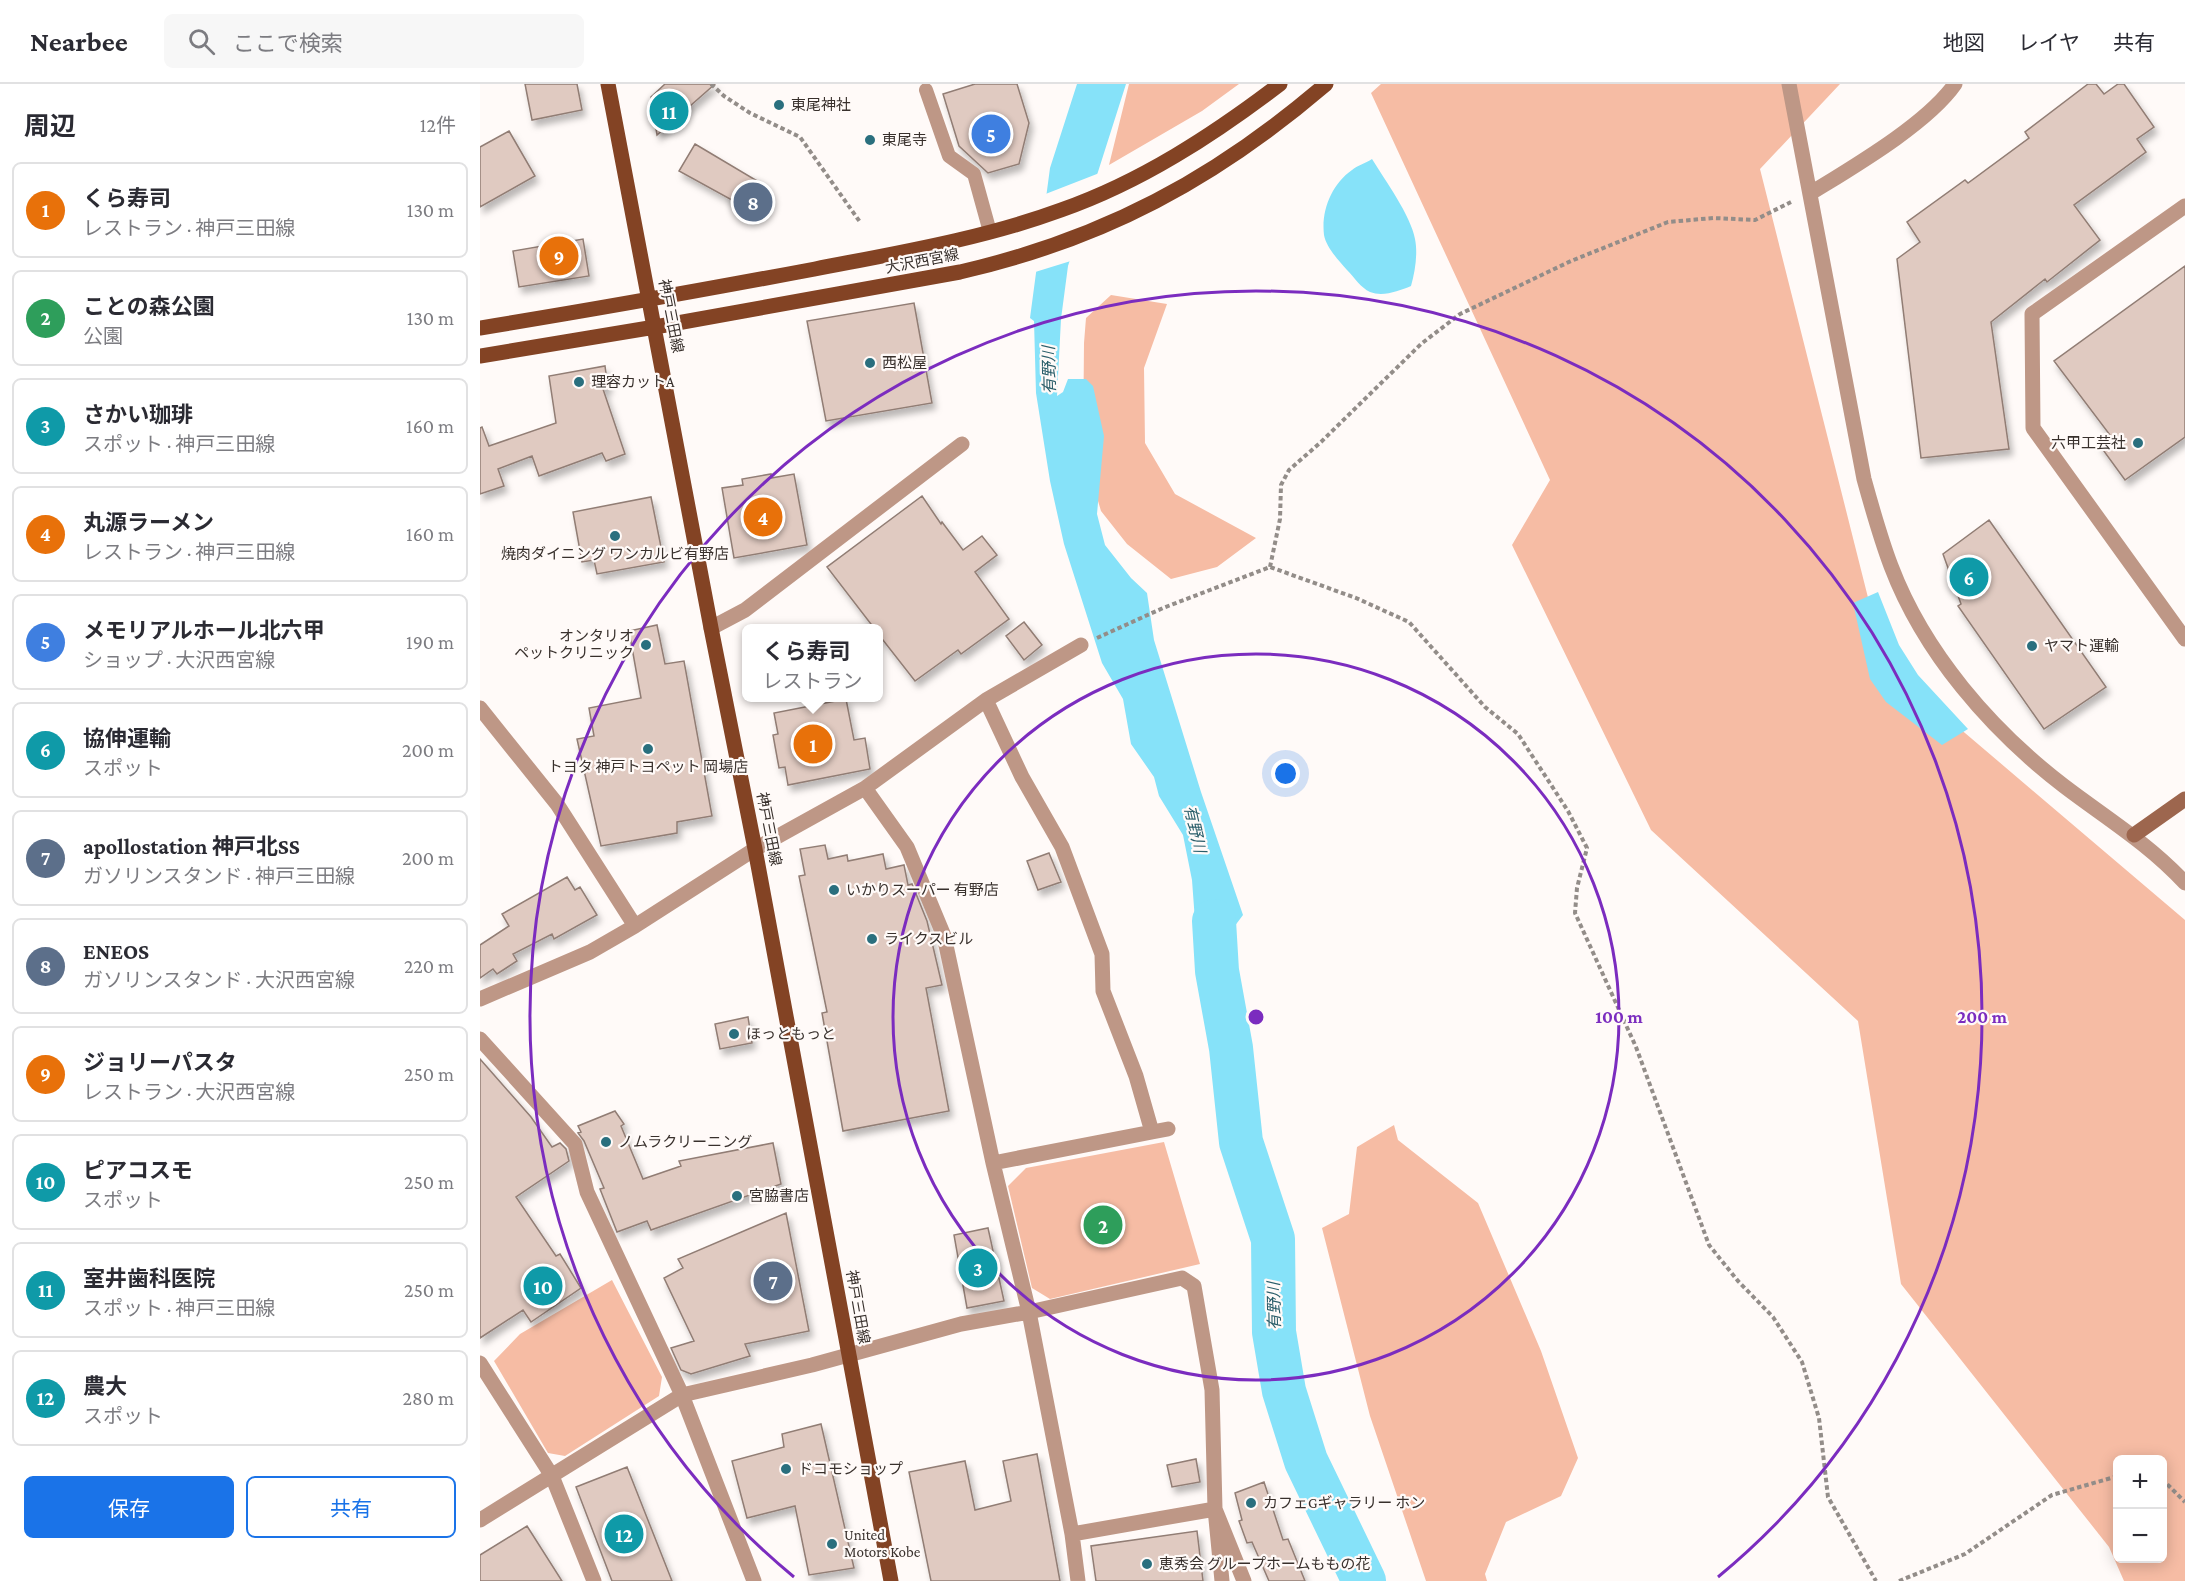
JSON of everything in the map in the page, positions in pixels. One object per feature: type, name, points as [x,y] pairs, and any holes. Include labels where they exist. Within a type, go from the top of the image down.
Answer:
[{"type":"main road","name":"神戸三田線","points":[[608,84],[755,849],[891,1581]]},
{"type":"main road","name":"大沢西宮線","points":[[480,328],[650,300],[882,256],[996,231],[1063,209],[1141,176],[1197,143],[1280,84]]},
{"type":"main road","name":"大沢西宮線","points":[[480,356],[868,289],[997,263],[1067,241],[1134,213],[1196,180],[1284,121],[1326,84]]},
{"type":"street","points":[[1789,84],[1864,479],[1891,568],[1911,610],[1963,687],[1991,720],[2028,756],[2064,786],[2134,835],[2165,861],[2185,883]]},
{"type":"street","points":[[1811,193],[1902,133],[1947,95],[1955,84]]},
{"type":"street","points":[[2185,206],[2032,314],[2033,428],[2185,639]]},
{"type":"street","points":[[711,628],[745,610],[962,444]]},
{"type":"street","points":[[480,999],[590,952],[635,926],[755,849],[865,788],[986,700],[1081,645]]},
{"type":"street","points":[[986,700],[1022,777],[1062,846],[1102,954],[1103,991],[1136,1076],[1152,1132]]},
{"type":"street","points":[[480,708],[557,804],[635,926]]},
{"type":"street","points":[[865,788],[907,847],[944,936],[993,1162],[1029,1312],[1072,1534],[1078,1581]]},
{"type":"street","points":[[2134,835],[2185,799]]},
{"type":"street","points":[[480,1039],[575,1144],[587,1192],[682,1395],[754,1581]]},
{"type":"street","points":[[993,1162],[1168,1129]]},
{"type":"street","points":[[480,1520],[682,1395],[848,1355],[961,1324],[1029,1312],[1182,1278],[1194,1286],[1212,1390],[1215,1509],[1222,1581]]},
{"type":"street","points":[[480,1363],[552,1476],[594,1581]]},
{"type":"street","points":[[1072,1534],[1215,1509]]},
{"type":"street","points":[[1215,1509],[1244,1581]]},
{"type":"lane","points":[[926,90],[950,156],[974,174],[996,231]]},
{"type":"path","points":[[711,84],[724,96],[750,113],[800,137],[861,222]]},
{"type":"path","points":[[1269,567],[1280,519],[1281,485],[1289,470],[1421,344],[1460,314],[1571,261],[1668,222],[1713,218],[1755,220],[1811,193]]},
{"type":"path","points":[[1081,645],[1162,608],[1269,567],[1356,598],[1409,622],[1485,707],[1518,734],[1568,811],[1587,848],[1577,888],[1575,913],[1636,1047],[1709,1245],[1738,1281],[1773,1317],[1802,1362],[1819,1418],[1828,1497],[1876,1581]]},
{"type":"path","points":[[1899,1581],[1965,1554],[2052,1495],[2113,1477]]},
{"type":"path","points":[[2167,1483],[2185,1502]]},
{"type":"shaded area","points":[[1129,84],[1239,84],[1202,111],[1109,165]]},
{"type":"shaded area","points":[[1381,84],[1840,84],[1760,169],[1885,665],[2185,920],[2185,1581],[2124,1581],[2116,1563],[2167,1563],[2167,1455],[2113,1455],[2113,1556],[2109,1547],[1901,1284],[1858,1021],[1651,830],[1512,545],[1550,480],[1371,93]]},
{"type":"shaded area","points":[[1111,295],[1167,304],[1144,368],[1145,443],[1175,494],[1256,538],[1217,567],[1171,579],[1127,544],[1101,511],[1083,450],[1084,343],[1086,318]]},
{"type":"shaded area","points":[[1394,1125],[1398,1140],[1478,1203],[1541,1351],[1578,1458],[1561,1496],[1506,1522],[1485,1574],[1487,1581],[1426,1581],[1370,1416],[1322,1228],[1349,1214],[1357,1147]]},
{"type":"shaded area","points":[[1164,1142],[1200,1264],[1050,1299],[1032,1288],[1008,1186],[1026,1168]]},
{"type":"shaded area","points":[[612,1280],[662,1377],[659,1396],[565,1456],[548,1453],[494,1361],[520,1334]]},
{"type":"water","points":[[1077,84],[1126,84],[1068,266],[1061,319],[1057,396],[1063,392],[1068,379],[1086,379],[1093,386],[1104,436],[1097,514],[1105,545],[1131,578],[1147,593],[1154,640],[1201,792],[1243,915],[1234,927],[1235,977],[1205,982],[1195,952],[1197,948],[1192,880],[1183,835],[1159,796],[1154,777],[1131,744],[1123,699],[1102,663],[1064,544],[1050,481],[1036,393],[1034,321],[1030,318],[1050,168]]},
{"type":"water","points":[[1372,159],[1403,209],[1413,230],[1416,245],[1416,263],[1411,286],[1386,294],[1370,292],[1361,285],[1333,254],[1324,235],[1326,207],[1334,190],[1352,170]]},
{"type":"water","points":[[1878,592],[1899,645],[1918,675],[1968,729],[1942,745],[1886,702],[1870,679],[1853,603]]},
{"type":"pier","points":[[1102,172],[1074,260],[1032,273],[1043,195]]},
{"type":"building","points":[[525,84],[577,84],[582,110],[532,120]]},
{"type":"building","points":[[665,84],[715,84],[657,135],[651,97]]},
{"type":"building","points":[[975,84],[1017,84],[1029,123],[1019,164],[988,173],[959,146],[943,94]]},
{"type":"building","points":[[2088,84],[2096,84],[2104,94],[2118,84],[2124,84],[2154,127],[2137,139],[2146,152],[2074,205],[2100,240],[2047,282],[2045,279],[1991,322],[2009,449],[1921,458],[1897,259],[1920,242],[1907,222],[1965,180],[1968,183],[2029,138],[2025,132]]},
{"type":"building","points":[[509,131],[535,176],[480,207],[480,147]]},
{"type":"building","points":[[695,144],[764,185],[750,210],[679,171]]},
{"type":"building","points":[[583,239],[589,276],[519,287],[513,251]]},
{"type":"building","points":[[2185,266],[2185,437],[2125,480],[2098,443],[2110,435],[2054,361]]},
{"type":"building","points":[[914,303],[932,403],[826,421],[807,321]]},
{"type":"building","points":[[605,366],[608,388],[603,389],[625,454],[606,461],[602,453],[539,476],[532,456],[498,469],[504,486],[480,494],[480,428],[482,427],[489,446],[556,423],[549,376]]},
{"type":"building","points":[[771,474],[771,478],[794,474],[807,545],[734,558],[722,488],[743,485],[742,479]]},
{"type":"building","points":[[922,496],[963,550],[982,536],[997,555],[975,572],[1009,619],[961,654],[958,650],[915,681],[883,640],[883,624],[871,624],[827,567]]},
{"type":"building","points":[[651,497],[664,562],[597,574],[594,560],[582,562],[573,512]]},
{"type":"building","name":"ヤマト運輸","points":[[1989,520],[2106,687],[2044,729],[1958,606],[1961,604],[1943,554]]},
{"type":"building","points":[[1024,622],[1042,645],[1024,660],[1006,636]]},
{"type":"building","points":[[657,625],[665,664],[684,661],[712,816],[677,822],[677,833],[601,846],[577,739],[594,736],[589,708],[641,698],[629,631]]},
{"type":"building","points":[[831,702],[847,702],[854,740],[865,738],[870,769],[788,785],[785,767],[779,768],[773,735],[778,734],[774,713]]},
{"type":"building","points":[[825,845],[828,859],[847,855],[848,861],[883,854],[886,869],[904,865],[908,885],[912,884],[927,921],[942,985],[926,988],[949,1111],[843,1131],[822,1013],[827,1012],[799,876],[805,875],[800,849]]},
{"type":"building","points":[[1049,853],[1061,882],[1038,890],[1027,861]]},
{"type":"building","points":[[567,877],[575,890],[580,887],[597,915],[554,939],[552,934],[513,954],[517,961],[497,974],[493,969],[480,978],[480,945],[509,926],[502,914]]},
{"type":"building","name":"ほっともっと","points":[[748,1017],[752,1043],[720,1049],[715,1024]]},
{"type":"building","points":[[480,1059],[531,1117],[552,1147],[560,1143],[566,1149],[569,1161],[516,1197],[556,1256],[560,1254],[581,1288],[531,1322],[523,1310],[480,1338]]},
{"type":"building","points":[[615,1111],[624,1124],[621,1126],[643,1179],[681,1166],[679,1161],[773,1143],[781,1184],[651,1230],[647,1221],[617,1232],[600,1189],[604,1188],[584,1141],[578,1133],[581,1132],[578,1126]]},
{"type":"building","points":[[786,1213],[809,1331],[745,1344],[750,1356],[691,1374],[681,1370],[671,1348],[694,1341],[664,1278],[683,1268],[678,1259]]},
{"type":"building","points":[[988,1228],[1004,1301],[967,1308],[954,1235]]},
{"type":"building","points":[[821,1424],[854,1568],[809,1575],[795,1506],[747,1518],[732,1461],[784,1447],[782,1434]]},
{"type":"building","points":[[1037,1454],[1060,1581],[931,1581],[909,1472],[965,1461],[975,1510],[1011,1501],[1003,1461]]},
{"type":"building","points":[[1196,1459],[1200,1482],[1172,1487],[1167,1465]]},
{"type":"building","points":[[627,1467],[672,1581],[612,1581],[576,1487]]},
{"type":"building","points":[[1264,1482],[1283,1540],[1288,1539],[1305,1581],[1269,1581],[1252,1542],[1247,1543],[1239,1521],[1242,1520],[1235,1493]]},
{"type":"building","points":[[527,1526],[562,1581],[480,1581],[480,1555]]},
{"type":"building","name":"恵秀会 グループホームももの花","points":[[1197,1531],[1203,1581],[1096,1581],[1091,1546]]},
{"type":"waterway","name":"有野川","points":[[1214,921],[1217,971],[1231,1048],[1241,1142],[1273,1239],[1274,1332],[1284,1391],[1306,1461],[1364,1581]]},
{"type":"place","name":"東尾神社","points":[[779,105]]},
{"type":"place","name":"室井歯科医院","points":[[669,111]]},
{"type":"place","name":"メモリアルホール北六甲","points":[[991,134]]},
{"type":"place","name":"東尾寺","points":[[870,140]]},
{"type":"place","name":"ENEOS","points":[[753,202]]},
{"type":"place","name":"ジョリーパスタ","points":[[559,256]]},
{"type":"place","name":"西松屋","points":[[870,363]]},
{"type":"place","name":"理容カットA","points":[[579,382]]},
{"type":"place","name":"六甲工芸社","points":[[2138,443]]},
{"type":"place","name":"丸源ラーメン","points":[[763,517]]},
{"type":"place","name":"焼肉ダイニング ワンカルビ有野店","points":[[615,536]]},
{"type":"place","name":"協伸運輸","points":[[1969,577]]},
{"type":"place","name":"オンタリオ ペットクリニック","points":[[646,645]]},
{"type":"place","name":"ヤマト運輸","points":[[2032,646]]},
{"type":"place","name":"くら寿司","points":[[813,744]]},
{"type":"place","name":"トヨタ 神戸トヨペット 岡場店","points":[[648,749]]},
{"type":"place","name":"いかりスーパー 有野店","points":[[834,890]]},
{"type":"place","name":"ライクスビル","points":[[872,939]]},
{"type":"place","name":"ほっともっと","points":[[734,1034]]},
{"type":"place","name":"ノムラクリーニング","points":[[606,1142]]},
{"type":"place","name":"宮脇書店","points":[[737,1196]]},
{"type":"place","name":"ことの森公園","points":[[1103,1225]]},
{"type":"place","name":"さかい珈琲","points":[[978,1268]]},
{"type":"place","name":"apollostation 神戸北SS","points":[[773,1281]]},
{"type":"place","name":"ピアコスモ","points":[[543,1286]]},
{"type":"place","name":"ドコモショップ","points":[[786,1469]]},
{"type":"place","name":"カフェGギャラリー ホン","points":[[1251,1503]]},
{"type":"place","name":"農大","points":[[624,1534]]},
{"type":"place","name":"United Motors Kobe","points":[[832,1544]]},
{"type":"place","name":"恵秀会 グループホームももの花","points":[[1147,1564]]}]
